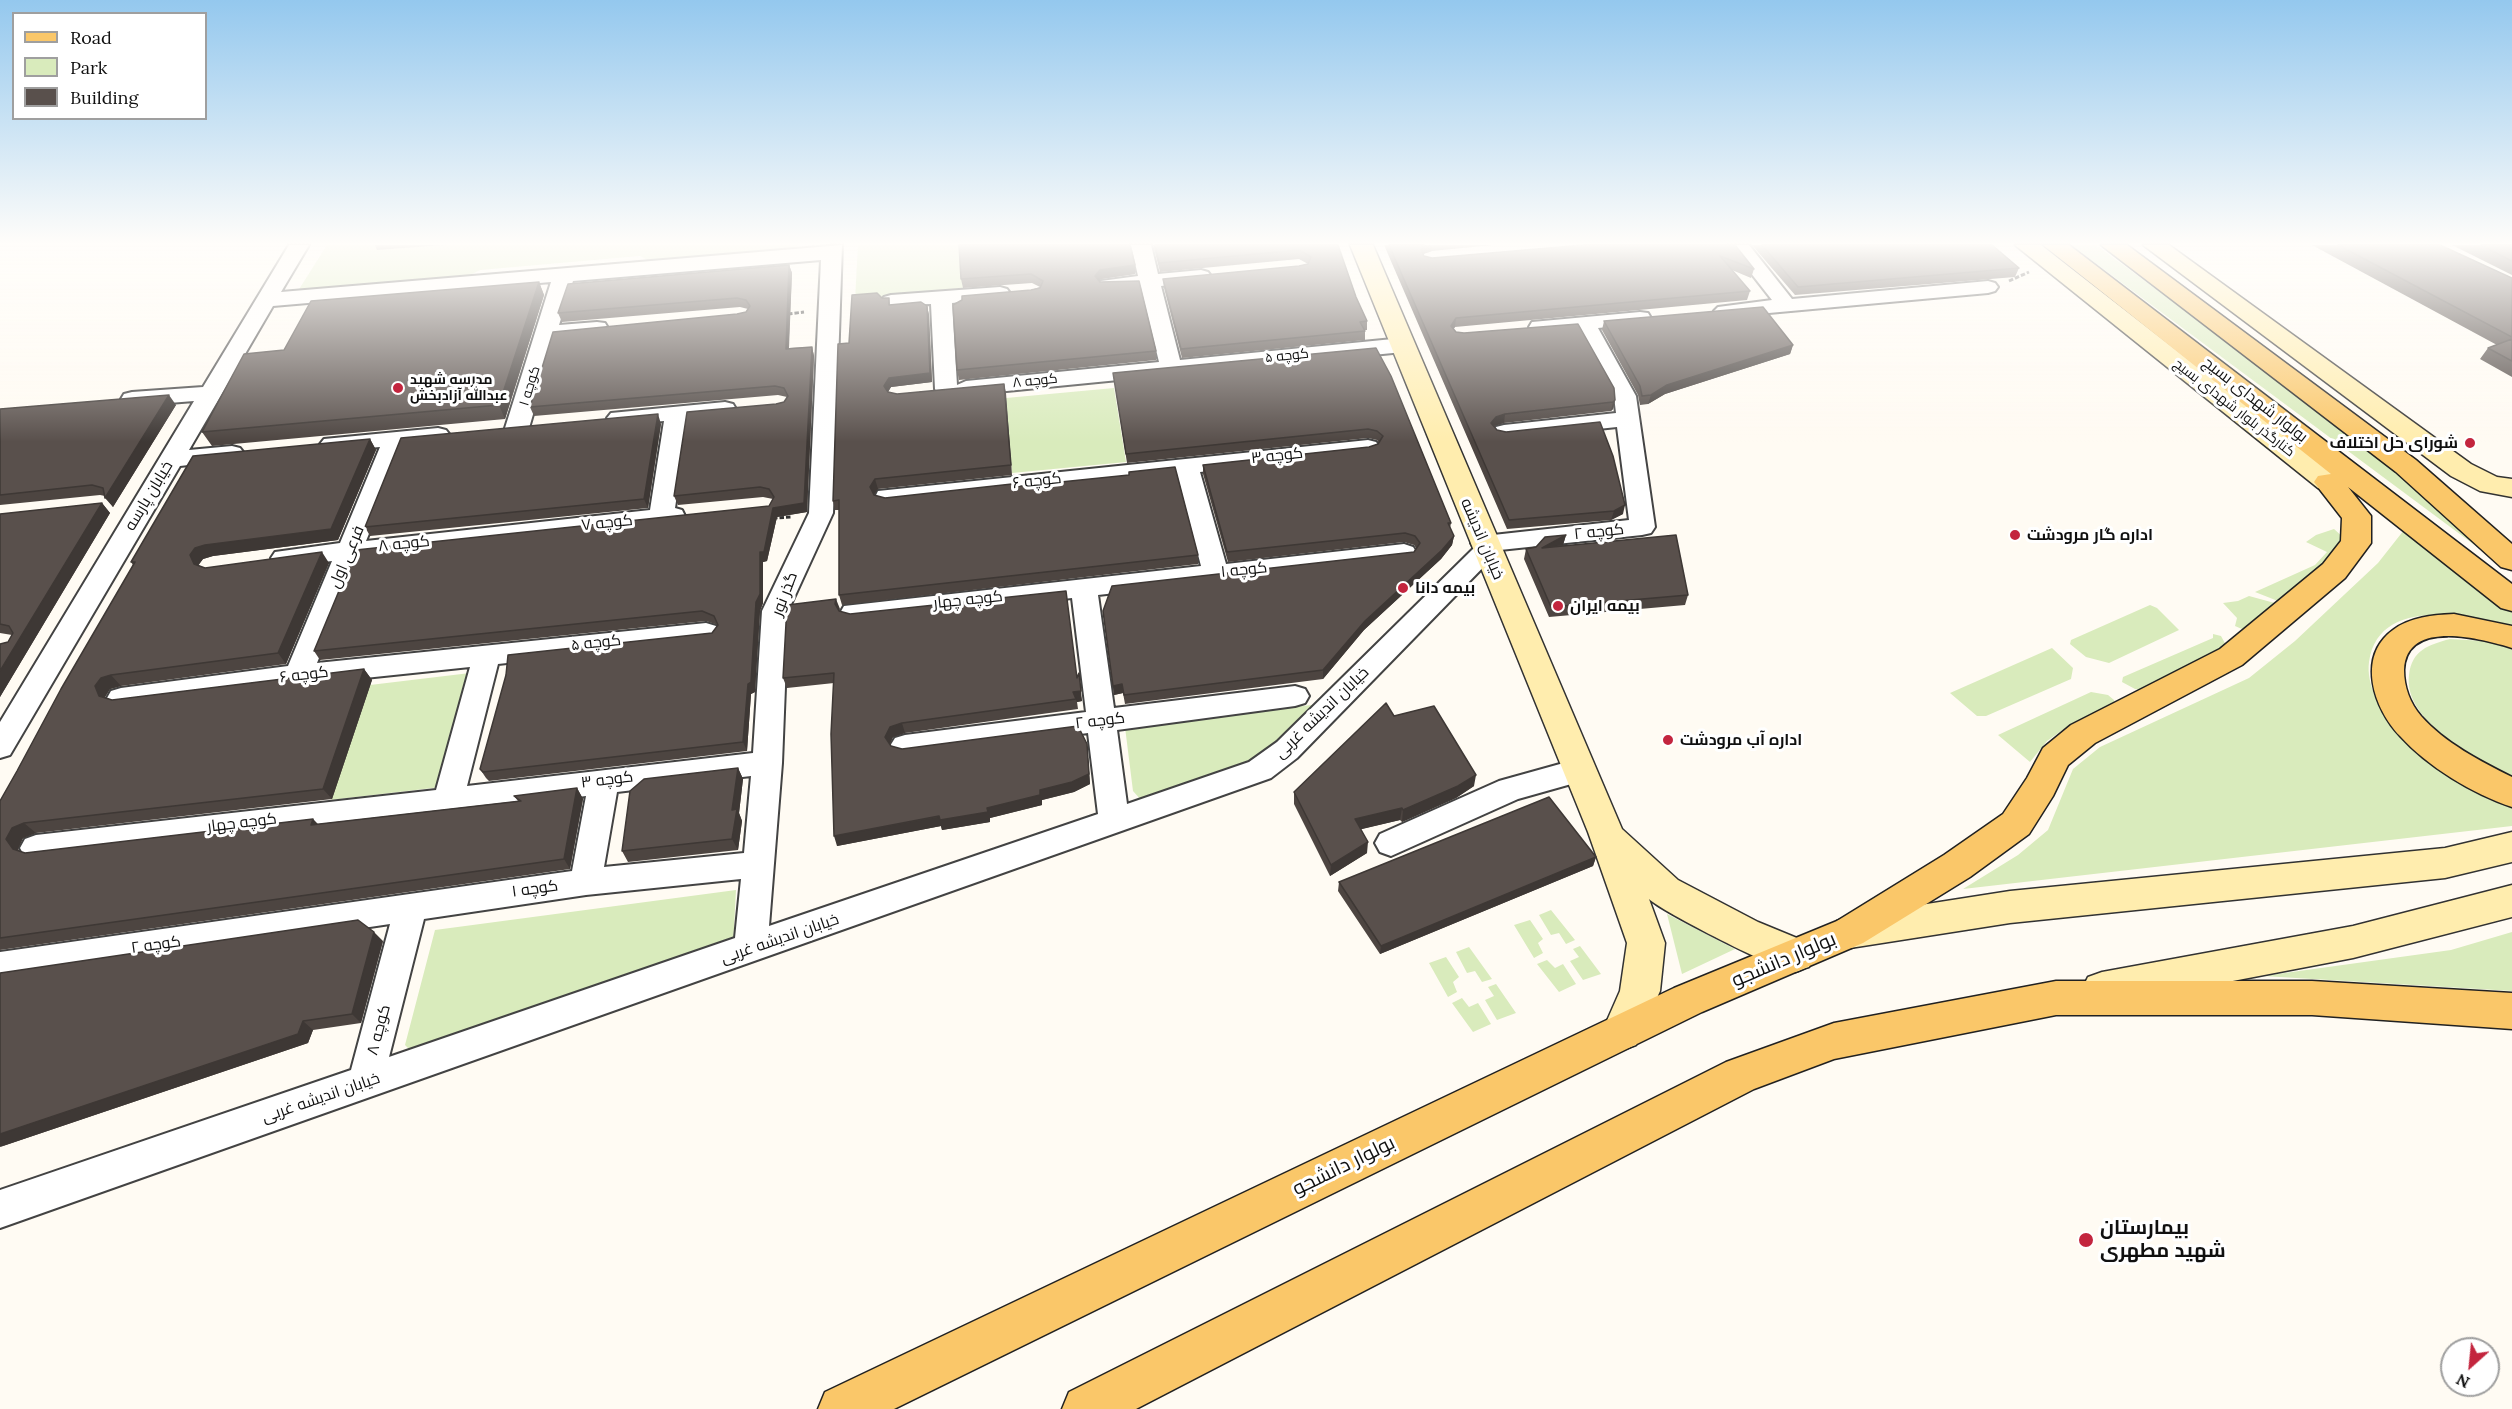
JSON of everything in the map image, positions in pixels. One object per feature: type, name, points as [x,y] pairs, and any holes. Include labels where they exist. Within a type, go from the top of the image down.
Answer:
[{"type":"main road","name":"بولوار شهدای بسیج","points":[[2139,311],[2512,600]]},
{"type":"main road","points":[[2199,311],[2406,466],[2512,561]]},
{"type":"main road","name":"بولوار دانشجو","points":[[842,1409],[1622,1032],[1795,955],[1851,933],[1957,866],[2016,824],[2041,786],[2055,757],[2083,734],[2231,657],[2334,571],[2356,543],[2357,516],[2328,482]]},
{"type":"main road","points":[[2512,637],[2454,625],[2424,628],[2400,641],[2386,659],[2388,683],[2402,715],[2428,742],[2473,773],[2512,793]]},
{"type":"main road","points":[[1086,1409],[1742,1075],[1834,1041],[2056,998],[2312,998],[2512,1011]]},
{"type":"street","name":"خیابان پارسه","points":[[0,747],[260,311]]},
{"type":"street","name":"کوچه ۱","points":[[518,427],[554,311]]},
{"type":"street","name":"گذر نور","points":[[751,949],[767,763],[775,611],[821,509],[830,311]]},
{"type":"street","points":[[942,311],[946,390]]},
{"type":"street","points":[[1157,311],[1171,368]]},
{"type":"street","name":"خیابان اندیشه","points":[[1389,311],[1578,771],[1606,832],[1646,943],[1640,991],[1622,1032]]},
{"type":"street","points":[[1703,313],[1726,311]]},
{"type":"street","name":"کنارگذر بلوار شهدای بسیج","points":[[2112,311],[2328,482]]},
{"type":"street","points":[[2121,311],[2126,324]]},
{"type":"street","points":[[2244,311],[2461,470],[2490,484],[2512,488]]},
{"type":"street","points":[[1518,329],[1658,317]]},
{"type":"street","points":[[1504,432],[1628,419],[1625,396],[1584,323]]},
{"type":"street","points":[[547,333],[615,326]]},
{"type":"street","name":"کوچه ۵","points":[[1171,368],[1403,345]]},
{"type":"street","name":"کوچه ۸","points":[[923,392],[1171,368]]},
{"type":"street","points":[[105,401],[211,393]]},
{"type":"street","points":[[597,420],[744,407]]},
{"type":"street","points":[[661,518],[677,413]]},
{"type":"street","name":"کوچه ۲","points":[[1485,547],[1642,527],[1628,419]]},
{"type":"street","points":[[313,446],[462,432]]},
{"type":"street","name":"فرعی اول","points":[[298,675],[396,438]]},
{"type":"street","name":"کوچه ۳","points":[[1186,465],[1368,447]]},
{"type":"street","points":[[171,459],[254,451]]},
{"type":"street","points":[[1186,465],[1216,573]]},
{"type":"street","name":"کوچه ۶","points":[[887,497],[1186,465]]},
{"type":"street","name":"کوچه ۷","points":[[452,539],[695,514]]},
{"type":"street","name":"کوچه ۸","points":[[259,561],[452,539]]},
{"type":"street","name":"خیابان اندیشه غربی","points":[[0,1209],[1114,823],[1260,770],[1287,750],[1485,547]]},
{"type":"street","name":"کوچه ۱","points":[[1084,587],[1404,553]]},
{"type":"street","points":[[1084,587],[1114,823]]},
{"type":"street","name":"کوچه چهار","points":[[853,613],[1084,587]]},
{"type":"street","name":"کوچه ۵","points":[[487,655],[706,633]]},
{"type":"street","points":[[448,799],[487,655]]},
{"type":"street","name":"کوچه ۶","points":[[121,698],[298,675],[487,655]]},
{"type":"street","name":"کوچه ۲","points":[[905,747],[1296,696]]},
{"type":"street","name":"کوچه ۳","points":[[448,799],[767,763]]},
{"type":"street","points":[[1391,843],[1510,789],[1578,771]]},
{"type":"street","points":[[586,882],[604,780]]},
{"type":"street","name":"کوچه چهار","points":[[36,848],[448,799]]},
{"type":"street","points":[[1606,832],[1665,891],[1745,933],[1795,955]]},
{"type":"street","points":[[1851,933],[2010,907],[2445,863],[2512,848]]},
{"type":"street","name":"کوچه ۱","points":[[312,924],[411,907],[586,882],[759,864]]},
{"type":"street","points":[[2056,998],[2353,942],[2512,901]]},
{"type":"street","name":"کوچه ۸","points":[[365,1083],[411,907]]},
{"type":"street","name":"کوچه ۲","points":[[0,967],[312,924]]},
{"type":"path","points":[[778,315],[812,311]]},
{"type":"path","points":[[763,519],[810,517],[821,509]]},
{"type":"green space","points":[[2159,311],[2185,311],[2379,453],[2492,558]]},
{"type":"green space","points":[[1114,388],[1126,462],[1012,473],[1006,398]]},
{"type":"green space","points":[[2334,529],[2344,538],[2339,553],[2283,603],[2255,592],[2315,565],[2327,552],[2306,542],[2316,535]]},
{"type":"green space","points":[[2404,530],[2512,610],[2512,626],[2450,615],[2427,615],[2407,619],[2389,627],[2376,641],[2369,662],[2370,679],[2375,697],[2384,714],[2398,731],[2512,807],[2512,826],[1963,889],[2018,855],[2048,830],[2073,769],[2100,747],[2249,678],[2295,641],[2378,563]]},
{"type":"green space","points":[[2249,596],[2282,605],[2251,633],[2235,626],[2237,618],[2223,603],[2238,601]]},
{"type":"green space","points":[[2150,605],[2157,608],[2179,630],[2109,663],[2086,657],[2070,644],[2071,640]]},
{"type":"green space","points":[[2213,634],[2221,636],[2227,647],[2151,691],[2135,689],[2122,682],[2123,677],[2213,638]]},
{"type":"green space","points":[[2450,639],[2484,641],[2512,649],[2512,776],[2462,749],[2445,736],[2418,708],[2410,692],[2409,675],[2417,654],[2428,646]]},
{"type":"green space","points":[[2052,648],[2073,668],[2071,679],[1986,716],[1977,716],[1950,693]]},
{"type":"green space","points":[[470,673],[441,787],[331,800],[370,685]]},
{"type":"green space","points":[[2091,692],[2108,695],[2114,700],[2115,706],[2071,724],[2047,741],[2030,762],[1998,735]]},
{"type":"green space","points":[[1320,704],[1265,754],[1241,765],[1141,800],[1133,791],[1125,727]]},
{"type":"green space","points":[[736,890],[733,947],[415,1055],[405,1045],[435,930]]},
{"type":"green space","points":[[1551,910],[1575,940],[1566,944],[1559,933],[1551,935],[1539,915]]},
{"type":"green space","points":[[1667,914],[1735,949],[1682,974]]},
{"type":"green space","points":[[1530,920],[1543,939],[1538,943],[1543,953],[1534,958],[1514,925]]},
{"type":"green space","points":[[2512,932],[2512,991],[2263,976],[2451,950]]},
{"type":"green space","points":[[1580,946],[1601,974],[1583,980],[1570,961],[1579,957],[1573,949]]},
{"type":"green space","points":[[1469,947],[1492,979],[1482,982],[1475,971],[1467,973],[1456,952]]},
{"type":"green space","points":[[1446,957],[1459,977],[1453,982],[1457,992],[1448,997],[1429,963]]},
{"type":"green space","points":[[1547,960],[1555,968],[1563,964],[1576,984],[1559,992],[1537,964]]},
{"type":"green space","points":[[1496,984],[1516,1013],[1497,1020],[1485,1000],[1494,996],[1488,987]]},
{"type":"green space","points":[[1462,998],[1469,1007],[1478,1003],[1491,1024],[1473,1032],[1452,1003]]},
{"type":"building","name":"مدرسه شهید عبدالله آزادبخش","points":[[306,311],[530,311],[499,405],[202,432],[244,354],[284,350]]},
{"type":"building","points":[[559,311],[585,311],[558,313]]},
{"type":"building","points":[[787,311],[786,349],[812,347],[804,503],[773,508],[764,552],[760,552],[760,594],[756,602],[751,682],[748,684],[743,742],[483,772],[480,769],[506,675],[508,655],[712,633],[718,625],[714,616],[702,611],[314,651],[356,550],[769,506],[774,497],[769,489],[760,487],[674,496],[687,412],[776,404],[784,402],[788,396],[784,388],[775,386],[530,407],[553,332],[746,312]]},
{"type":"building","points":[[851,311],[927,311],[930,373],[889,378],[884,386],[888,392],[897,394],[1004,384],[1011,465],[875,479],[870,487],[874,495],[885,498],[1012,484],[1012,487],[1129,475],[1129,472],[1175,467],[1198,555],[839,595],[839,500],[833,501],[838,344],[849,343]]},
{"type":"building","points":[[953,311],[1146,311],[1156,351],[957,370]]},
{"type":"building","points":[[1171,311],[1362,311],[1367,321],[1360,322],[1365,331],[1181,349]]},
{"type":"building","points":[[1418,311],[1535,311],[1456,318],[1451,326],[1456,332],[1464,333],[1578,324],[1614,388],[1615,400],[1613,402],[1505,414],[1496,417],[1491,423],[1497,430],[1506,432],[1600,422],[1613,456],[1625,505],[1614,511],[1509,520]]},
{"type":"building","points":[[1720,311],[1766,311],[1793,345],[1667,385],[1651,395],[1642,396],[1640,386],[1604,321]]},
{"type":"building","points":[[2462,311],[2512,311],[2512,337]]},
{"type":"building","points":[[2512,339],[2512,361],[2488,348]]},
{"type":"building","points":[[1376,348],[1391,376],[1451,523],[1448,523],[1454,536],[1442,550],[1365,621],[1323,670],[1124,695],[1122,684],[1113,686],[1103,611],[1112,586],[1414,552],[1420,543],[1415,536],[1405,533],[1227,552],[1203,465],[1369,447],[1378,444],[1383,436],[1377,431],[1368,429],[1126,454],[1113,373]]},
{"type":"building","points":[[169,395],[105,498],[103,488],[92,485],[0,495],[0,409]]},
{"type":"building","points":[[658,414],[644,499],[365,527],[401,438]]},
{"type":"building","points":[[370,439],[331,529],[205,545],[195,548],[190,555],[194,564],[205,568],[322,552],[278,653],[111,675],[101,678],[95,686],[99,696],[112,700],[364,669],[323,789],[24,823],[12,828],[6,839],[13,849],[25,853],[313,819],[311,825],[521,801],[514,796],[577,788],[564,859],[0,938],[0,801],[61,689],[135,562],[131,562],[193,456]]},
{"type":"building","points":[[102,503],[0,671],[0,644],[8,642],[13,633],[9,626],[0,624],[0,514]]},
{"type":"building","points":[[1566,535],[1542,548],[1676,535],[1688,595],[1551,607],[1526,549],[1536,547],[1545,537]]},
{"type":"building","points":[[1066,591],[1077,678],[1079,673],[1081,691],[1073,692],[1076,699],[902,723],[890,727],[885,737],[891,746],[902,749],[1078,726],[1087,744],[1089,774],[1072,782],[1040,790],[1040,795],[987,808],[988,812],[940,820],[939,816],[834,836],[831,734],[834,673],[783,678],[787,605],[836,599],[835,604],[839,611],[850,614]]},
{"type":"building","points":[[1386,703],[1394,716],[1434,706],[1476,775],[1458,786],[1403,810],[1402,808],[1355,819],[1368,842],[1331,865],[1294,792]]},
{"type":"building","points":[[738,768],[732,810],[737,809],[732,839],[622,851],[630,791],[644,779]]},
{"type":"building","points":[[1549,797],[1596,857],[1381,946],[1339,882]]},
{"type":"building","points":[[358,920],[374,932],[352,1014],[303,1021],[298,1034],[0,1134],[0,973]]},
{"type":"place","name":"مدرسه شهید عبدالله آزادبخش","points":[[398,388]]},
{"type":"place","name":"شورای حل اختلاف","points":[[2470,443]]},
{"type":"place","name":"اداره گار مرودشت","points":[[2015,535]]},
{"type":"place","name":"بیمه دانا","points":[[1403,588]]},
{"type":"place","name":"بیمه ایران","points":[[1558,606]]},
{"type":"place","name":"اداره آب مرودشت","points":[[1668,740]]},
{"type":"place","name":"بیمارستان شهید مطهری","points":[[2086,1240]]}]
